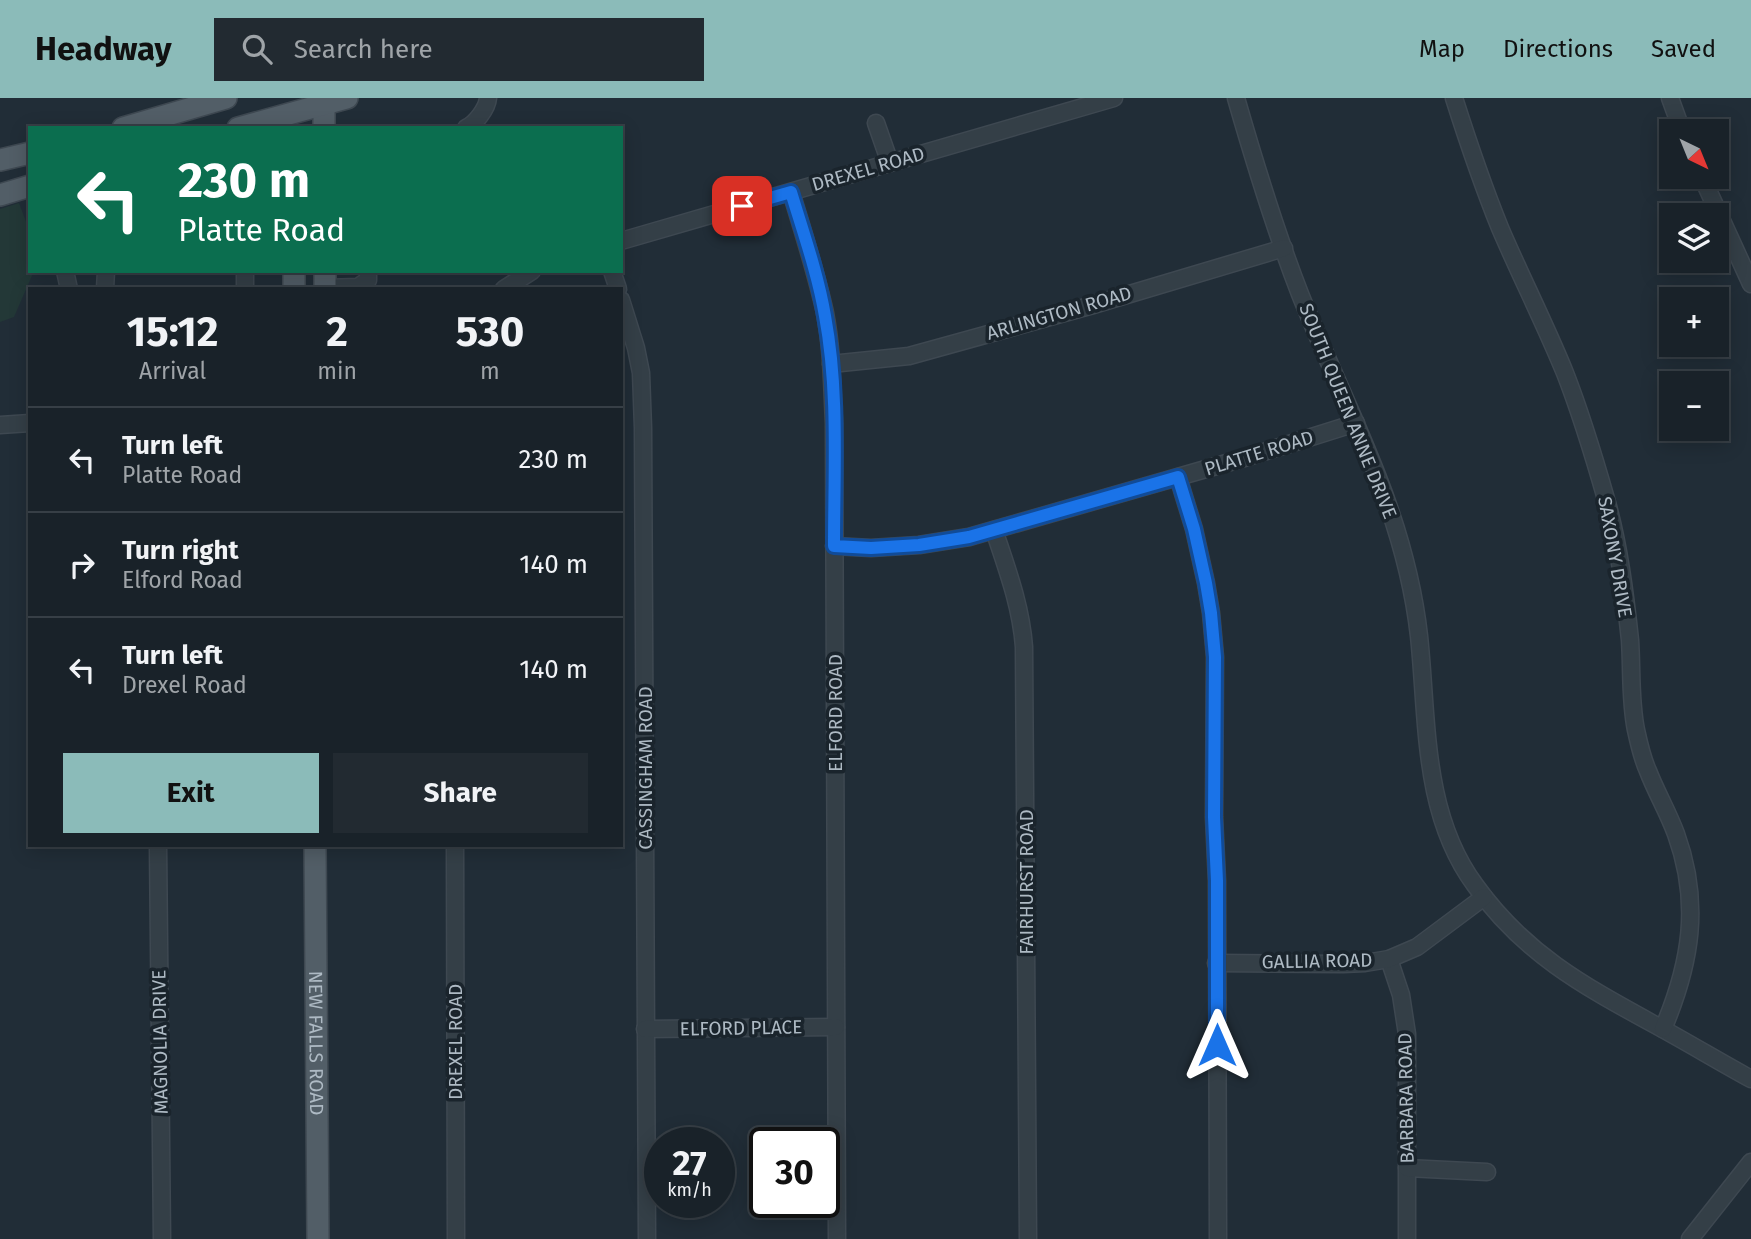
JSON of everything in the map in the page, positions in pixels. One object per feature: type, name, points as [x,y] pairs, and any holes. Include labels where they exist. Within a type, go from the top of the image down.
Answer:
[{"type":"main road","points":[[130,126],[226,98]]},
{"type":"main road","points":[[245,126],[324,101],[347,98]]},
{"type":"main road","points":[[324,101],[324,126]]},
{"type":"main road","points":[[0,160],[28,155]]},
{"type":"main road","points":[[0,195],[28,187]]},
{"type":"main road","name":"NEW FALLS ROAD","points":[[315,847],[318,1239]]},
{"type":"street","points":[[470,126],[487,104],[488,98]]},
{"type":"street","name":"DREXEL ROAD","points":[[623,240],[1114,98]]},
{"type":"street","name":"SOUTH QUEEN ANNE DRIVE","points":[[1236,98],[1267,200],[1300,293],[1391,511],[1409,578],[1419,636],[1429,759],[1435,794],[1458,858],[1472,883],[1509,926],[1557,967],[1592,991],[1751,1079]]},
{"type":"street","name":"SAXONY DRIVE","points":[[1454,98],[1500,227],[1564,372],[1607,502],[1619,557],[1630,642],[1636,726],[1647,770],[1684,856],[1688,887],[1690,936],[1681,981],[1663,1029]]},
{"type":"street","points":[[1670,98],[1678,119]]},
{"type":"street","points":[[876,123],[890,163]]},
{"type":"street","points":[[1707,189],[1751,284]]},
{"type":"street","name":"ELFORD ROAD","points":[[791,192],[825,315],[834,423],[837,1239]]},
{"type":"street","name":"ARLINGTON ROAD","points":[[831,365],[909,356],[1284,248]]},
{"type":"street","points":[[359,287],[368,280],[369,273]]},
{"type":"street","points":[[507,287],[529,273]]},
{"type":"street","name":"CASSINGHAM ROAD","points":[[623,306],[641,373],[643,428],[647,1239]]},
{"type":"street","points":[[0,425],[28,423]]},
{"type":"street","name":"PLATTE ROAD","points":[[834,546],[871,548],[919,545],[969,537],[1356,423]]},
{"type":"street","points":[[1178,477],[1194,529],[1206,583],[1215,657],[1218,1239]]},
{"type":"street","name":"FAIRHURST ROAD","points":[[994,530],[1014,591],[1022,623],[1024,647],[1028,1239]]},
{"type":"street","name":"MAGNOLIA DRIVE","points":[[158,847],[162,1239]]},
{"type":"street","name":"DREXEL ROAD","points":[[455,847],[456,1239]]},
{"type":"street","name":"GALLIA ROAD","points":[[1216,962],[1343,964],[1389,959],[1417,947],[1484,897]]},
{"type":"street","name":"BARBARA ROAD","points":[[1389,959],[1401,995],[1407,1034],[1408,1239]]},
{"type":"street","name":"ELFORD PLACE","points":[[646,1029],[836,1027]]},
{"type":"street","points":[[1690,1239],[1751,1162]]},
{"type":"street","points":[[1407,1168],[1487,1172]]},
{"type":"green space","points":[[19,203],[28,227],[28,273],[33,273],[14,317],[0,322],[0,209]]},
{"type":"route","points":[[742,206],[791,192],[812,261],[825,315],[831,365],[834,546],[871,548],[919,545],[969,537],[1178,477],[1194,529],[1206,583],[1215,657],[1217,1045]]}]
